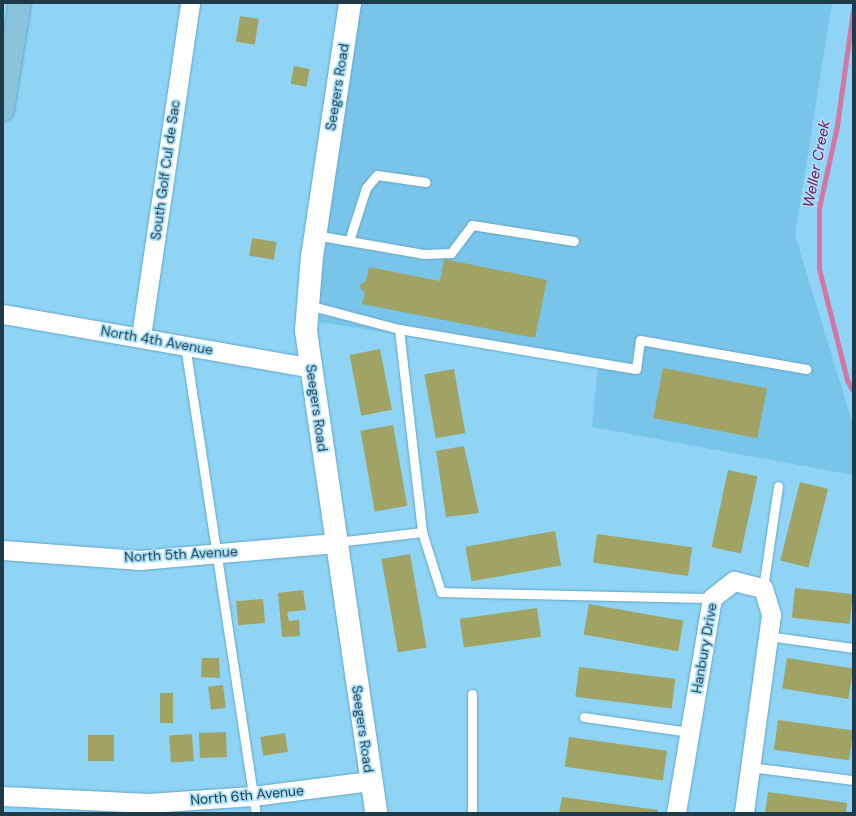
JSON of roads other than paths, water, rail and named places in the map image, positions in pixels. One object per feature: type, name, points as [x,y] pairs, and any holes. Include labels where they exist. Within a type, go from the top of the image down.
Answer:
[{"type":"main road","points":[[3,110],[20,3]]},
{"type":"street","name":"South Golf Cul de Sac","points":[[141,336],[190,3]]},
{"type":"street","name":"Seegers Road","points":[[350,3],[315,235],[307,305],[306,330],[335,543],[376,813]]},
{"type":"street","name":"North 4th Avenue","points":[[3,314],[141,336],[311,368]]},
{"type":"street","name":"North 5th Avenue","points":[[3,550],[140,560],[335,543]]},
{"type":"street","name":"Hanbury Drive","points":[[676,813],[712,598],[734,581],[763,588]]},
{"type":"street","points":[[744,813],[771,614],[763,588]]},
{"type":"street","name":"North 6th Avenue","points":[[3,796],[148,803],[255,804],[370,781]]},
{"type":"lane","points":[[349,241],[366,188],[377,176],[425,182]]},
{"type":"lane","points":[[315,235],[424,254],[451,253],[472,225],[574,241]]},
{"type":"lane","points":[[307,305],[399,329],[636,369],[640,340],[807,369]]},
{"type":"lane","points":[[399,329],[422,532],[441,592],[712,598]]},
{"type":"lane","points":[[185,345],[255,804]]},
{"type":"lane","points":[[763,588],[778,486]]},
{"type":"lane","points":[[335,543],[422,532]]},
{"type":"lane","points":[[768,636],[853,648]]},
{"type":"lane","points":[[472,694],[472,813]]},
{"type":"lane","points":[[584,717],[690,732]]},
{"type":"lane","points":[[750,767],[853,780]]},
{"type":"waterway","name":"Weller Creek","points":[[853,10],[837,126],[819,208],[819,269],[847,380],[853,391]]}]
